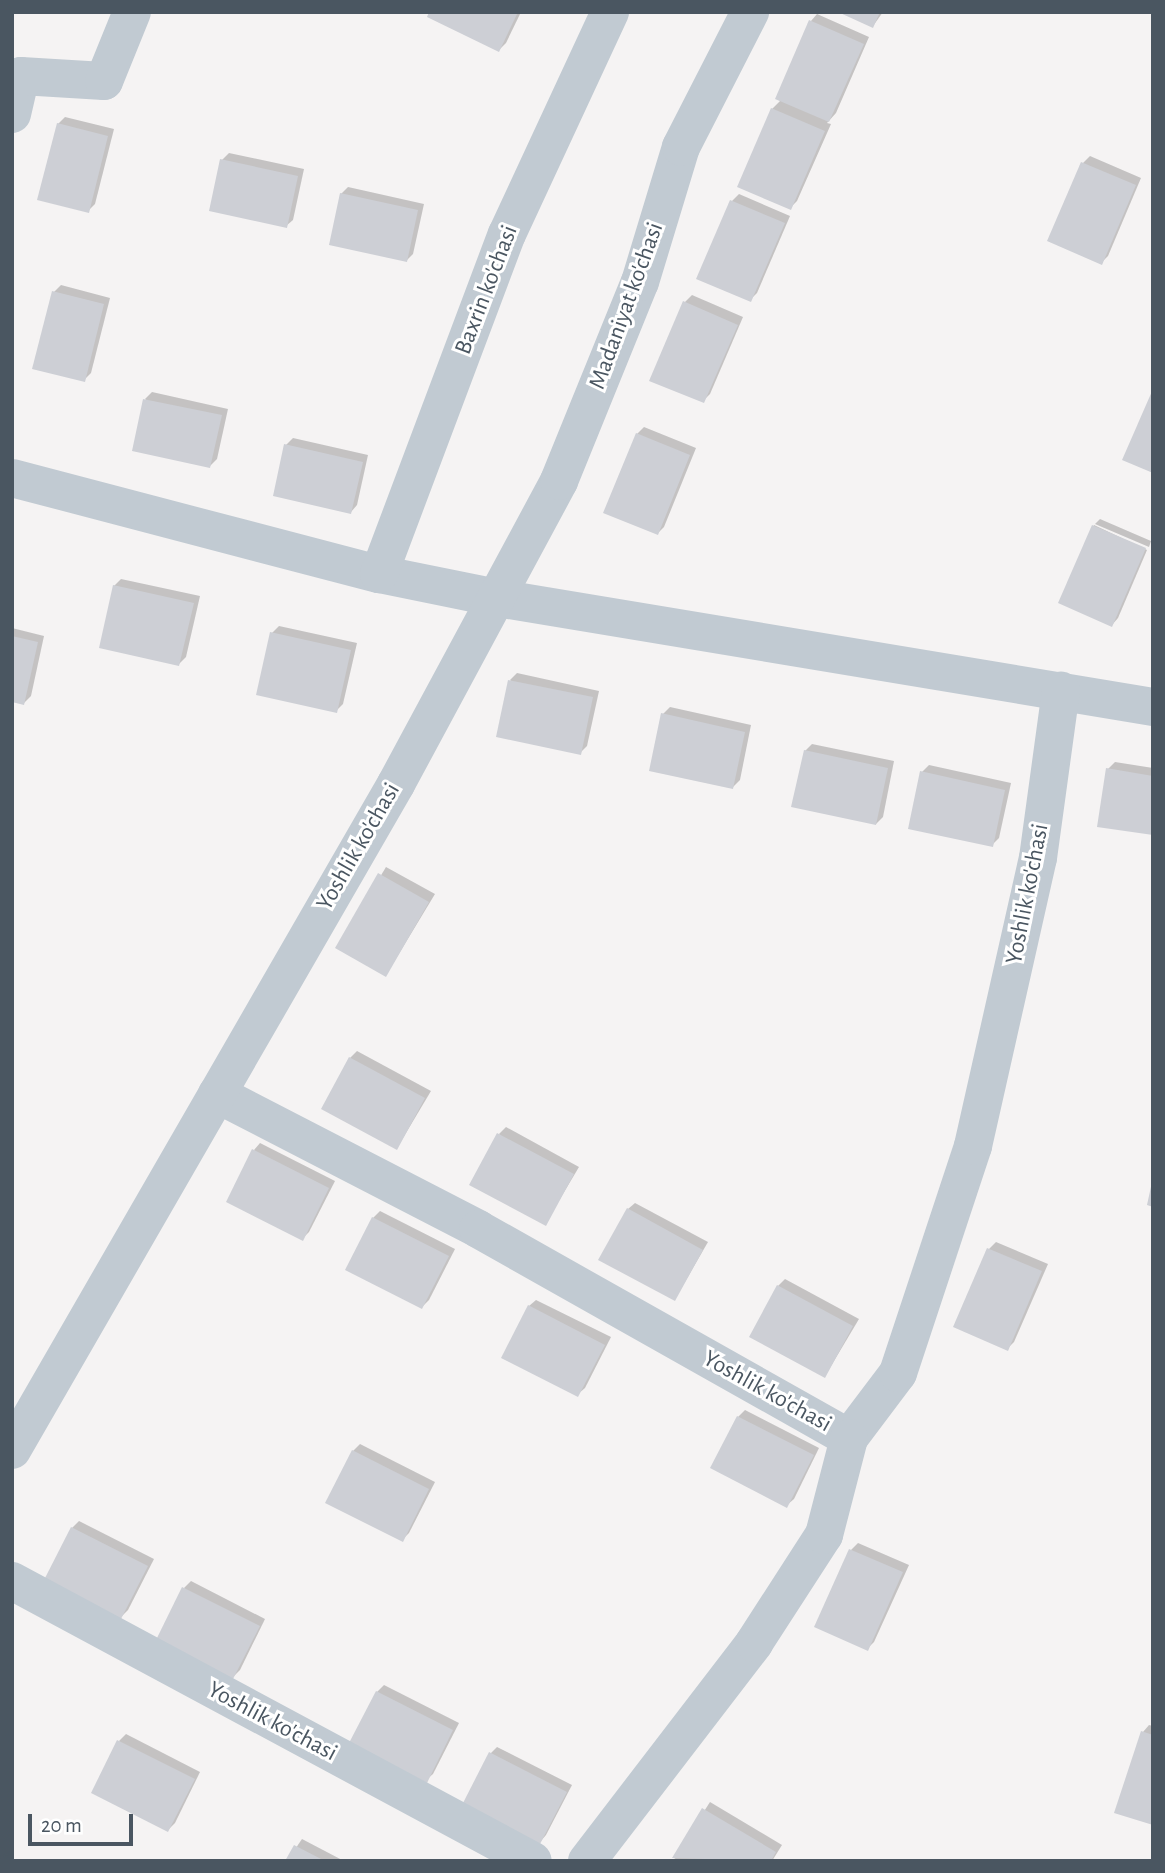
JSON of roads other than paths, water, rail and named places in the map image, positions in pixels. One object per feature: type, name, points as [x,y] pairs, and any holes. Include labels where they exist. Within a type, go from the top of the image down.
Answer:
[{"type":"street","points":[[12,114],[21,76],[104,81],[132,12]]},
{"type":"street","name":"Baxrin ko'chasi","points":[[379,574],[507,234],[610,12]]},
{"type":"street","name":"Madaniyat ko'chasi","points":[[497,598],[559,481],[640,282],[681,147],[750,12]]},
{"type":"street","points":[[12,478],[379,574],[497,598],[1153,707]]},
{"type":"street","name":"Yoshlik ko'chasi","points":[[12,1450],[396,784],[497,598]]},
{"type":"street","name":"Yoshlik ko'chasi","points":[[216,1094],[478,1229],[849,1438],[898,1373],[973,1146],[1038,858],[1061,691]]},
{"type":"street","points":[[587,1861],[754,1643],[824,1535],[849,1438]]},
{"type":"street","name":"Yoshlik ko'chasi","points":[[12,1581],[533,1861]]}]
